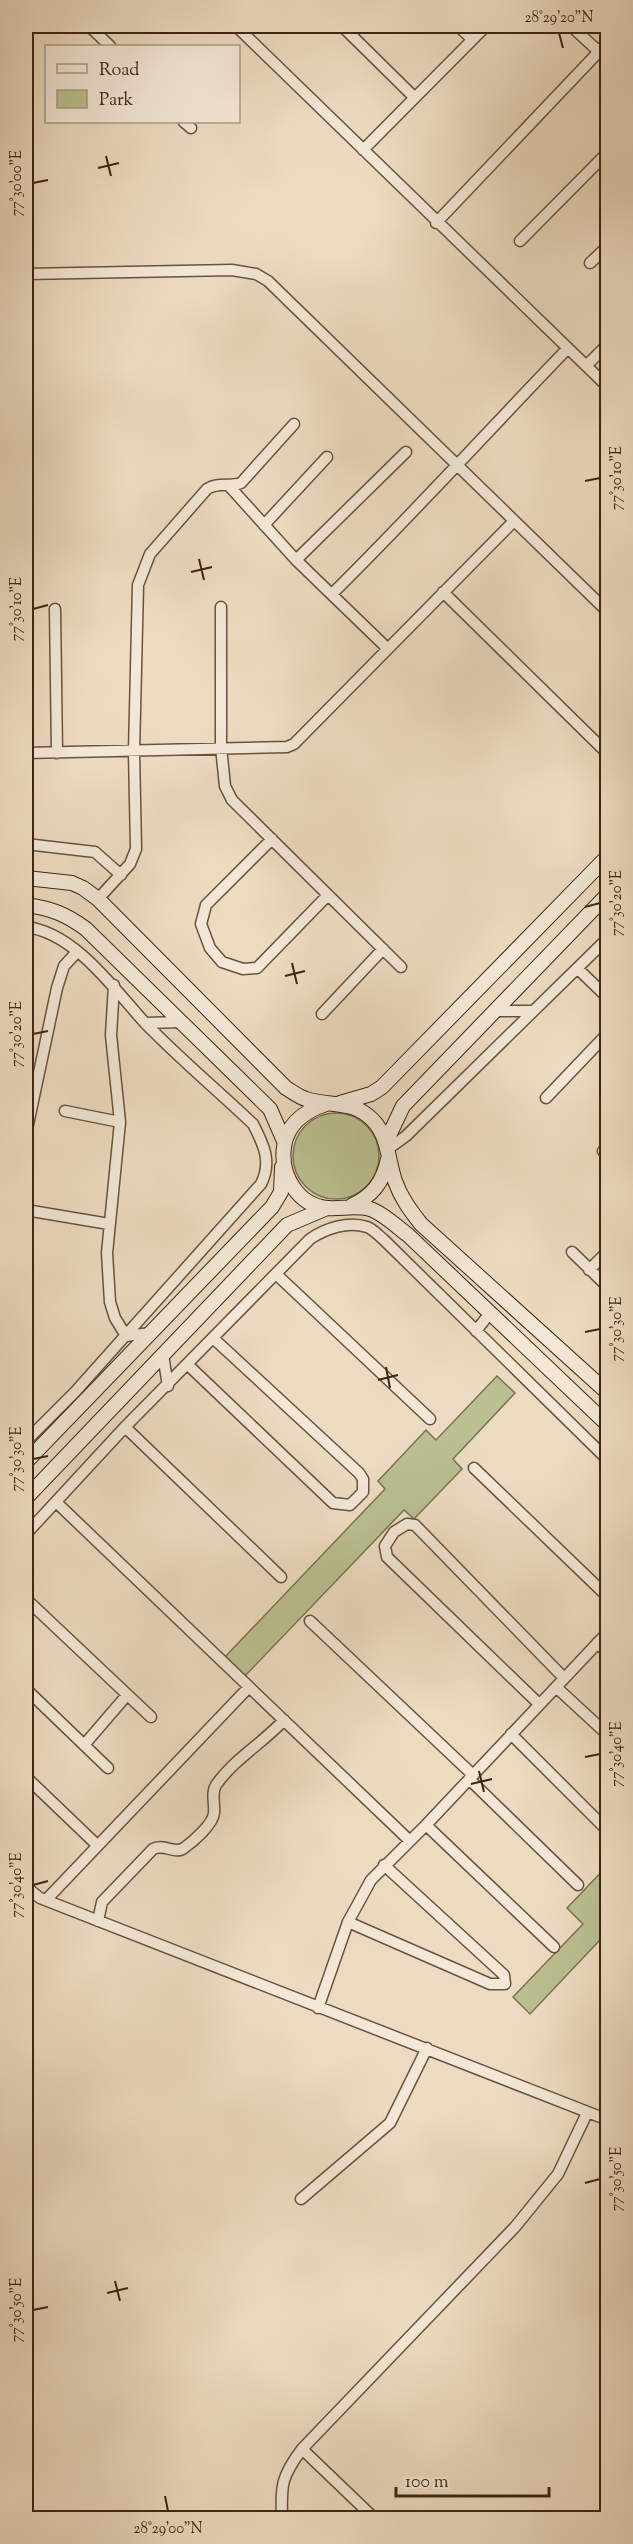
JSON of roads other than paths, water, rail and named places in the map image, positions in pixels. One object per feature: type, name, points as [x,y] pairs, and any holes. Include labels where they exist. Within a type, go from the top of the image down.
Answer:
[{"type":"street","points":[[89,26],[109,45]]},
{"type":"street","points":[[236,26],[436,223],[608,387]]},
{"type":"street","points":[[342,26],[414,97]]},
{"type":"street","points":[[458,26],[472,39]]},
{"type":"street","points":[[363,150],[486,26]]},
{"type":"street","points":[[571,26],[608,60]]},
{"type":"street","points":[[436,223],[608,42]]},
{"type":"street","points":[[520,241],[608,152]]},
{"type":"street","points":[[590,262],[608,246]]},
{"type":"street","points":[[26,274],[232,270],[256,274],[268,281],[608,612]]},
{"type":"street","points":[[586,366],[608,344]]},
{"type":"street","points":[[332,594],[400,527],[456,464],[568,348]]},
{"type":"street","points":[[98,899],[130,864],[136,849],[134,752],[140,578],[150,554],[207,489],[218,486],[230,487],[241,483],[294,424]]},
{"type":"street","points":[[297,560],[406,452]]},
{"type":"street","points":[[264,525],[327,457]]},
{"type":"street","points":[[230,487],[297,560],[387,648]]},
{"type":"street","points":[[26,753],[287,747],[294,744],[514,521]]},
{"type":"street","points":[[443,592],[608,754]]},
{"type":"street","points":[[221,607],[221,747],[225,786],[232,800],[401,967]]},
{"type":"street","points":[[55,609],[57,753]]},
{"type":"street","points":[[272,840],[206,905],[201,924],[216,957],[228,965],[243,969],[257,968],[328,895]]},
{"type":"street","points":[[26,844],[95,852],[121,875]]},
{"type":"street","points":[[26,1461],[272,1208],[281,1192],[284,1140],[293,1123],[308,1110],[371,1094],[382,1087],[608,856]]},
{"type":"street","points":[[26,878],[72,883],[98,899],[286,1088],[303,1099],[355,1107],[369,1116],[381,1129],[395,1181],[405,1205],[421,1224],[608,1393]]},
{"type":"street","points":[[351,1206],[367,1198],[379,1186],[403,1106],[608,894]]},
{"type":"street","points":[[26,905],[47,908],[67,915],[86,929],[270,1109],[284,1140]]},
{"type":"street","points":[[26,927],[57,935],[114,986],[145,1023],[253,1124],[264,1144],[267,1159],[267,1173],[261,1184],[75,1392],[26,1441]]},
{"type":"street","points":[[388,1150],[406,1136],[608,938]]},
{"type":"street","points":[[322,1014],[384,949]]},
{"type":"street","points":[[26,1134],[57,988],[64,966],[76,953]]},
{"type":"street","points":[[578,969],[608,998]]},
{"type":"street","points":[[114,986],[111,1035],[120,1122],[107,1253],[110,1302],[115,1318],[126,1336]]},
{"type":"street","points":[[494,1011],[533,1011]]},
{"type":"street","points":[[145,1023],[182,1022]]},
{"type":"street","points":[[546,1098],[608,1033]]},
{"type":"street","points":[[65,1111],[120,1122]]},
{"type":"street","points":[[282,1159],[286,1176],[296,1191],[310,1203],[327,1208]]},
{"type":"street","points":[[26,1497],[287,1225],[327,1208],[351,1206],[371,1209],[390,1221],[408,1235],[608,1425]]},
{"type":"street","points":[[26,1210],[109,1224]]},
{"type":"street","points":[[26,1534],[126,1427],[310,1239],[320,1232],[351,1225],[369,1227],[608,1460]]},
{"type":"street","points":[[589,1270],[608,1251]]},
{"type":"street","points":[[572,1252],[608,1287]]},
{"type":"street","points":[[276,1274],[430,1419]]},
{"type":"street","points":[[476,1331],[490,1313]]},
{"type":"street","points":[[126,1336],[151,1333]]},
{"type":"street","points":[[188,1365],[333,1503],[350,1505],[363,1492],[363,1479],[359,1473],[213,1338]]},
{"type":"street","points":[[163,1355],[168,1386]]},
{"type":"street","points":[[126,1427],[281,1577]]},
{"type":"street","points":[[474,1468],[608,1597]]},
{"type":"street","points":[[57,1503],[410,1841]]},
{"type":"street","points":[[539,1704],[387,1557],[385,1546],[394,1532],[407,1524],[415,1525],[608,1735]]},
{"type":"street","points":[[26,1599],[151,1718]]},
{"type":"street","points":[[310,1621],[471,1777],[578,1885]]},
{"type":"street","points":[[318,2008],[348,1922],[370,1880],[426,1825],[608,1632]]},
{"type":"street","points":[[597,1643],[608,1653]]},
{"type":"street","points":[[46,1900],[249,1687]]},
{"type":"street","points":[[26,1689],[108,1768]]},
{"type":"street","points":[[84,1745],[127,1695]]},
{"type":"street","points":[[98,1921],[102,1902],[153,1849],[161,1846],[175,1850],[183,1849],[211,1821],[214,1815],[215,1787],[233,1764],[266,1740],[284,1720]]},
{"type":"street","points":[[511,1734],[603,1826]]},
{"type":"street","points":[[26,1777],[97,1845]]},
{"type":"street","points":[[426,1825],[554,1947]]},
{"type":"street","points":[[348,1922],[489,1984],[505,1984],[504,1975],[384,1866]]},
{"type":"street","points":[[26,1887],[46,1900],[98,1921],[608,2120]]},
{"type":"street","points":[[301,2199],[390,2123],[427,2048]]},
{"type":"street","points":[[282,2518],[283,2481],[287,2469],[302,2449],[541,2198],[558,2175],[587,2113]]},
{"type":"street","points":[[302,2449],[374,2518]]}]
